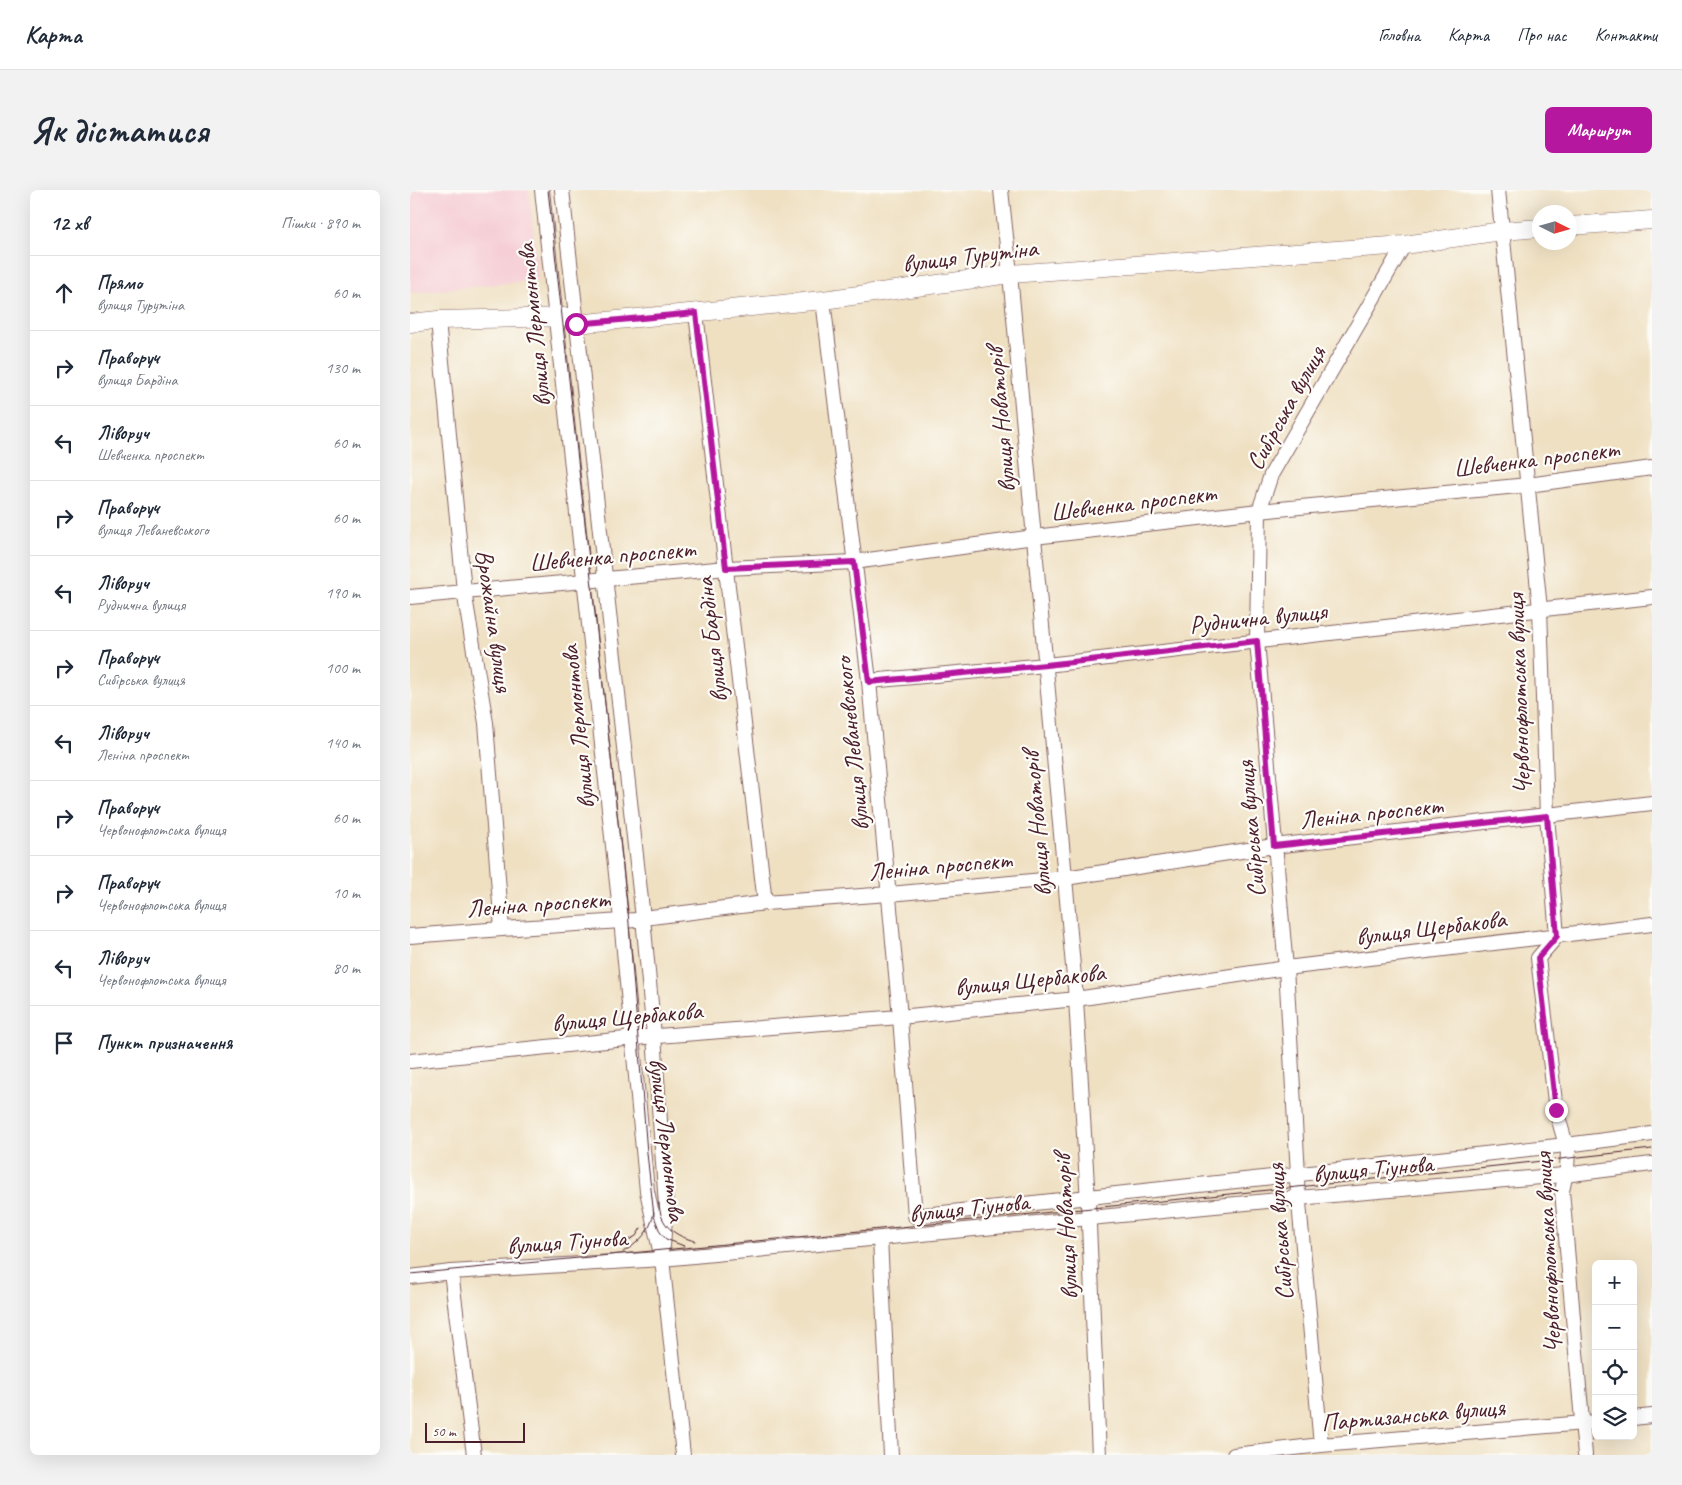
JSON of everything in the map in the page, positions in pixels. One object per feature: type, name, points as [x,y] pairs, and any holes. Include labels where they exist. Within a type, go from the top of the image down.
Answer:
[{"type":"street","name":"вулиця Лермонтова","points":[[542,190],[621,920],[647,1191],[662,1259],[683,1455]]},
{"type":"street","name":"вулиця Лермонтова","points":[[562,190],[654,1036],[666,1204],[662,1259]]},
{"type":"street","name":"вулиця Новаторів","points":[[1001,190],[1076,1000],[1088,1197],[1099,1455]]},
{"type":"street","name":"Червонофлотська вулиця","points":[[1498,190],[1540,609],[1547,816],[1557,936],[1538,958],[1556,1110],[1568,1158],[1562,1191],[1589,1423],[1585,1455]]},
{"type":"street","points":[[1577,225],[1652,220]]},
{"type":"street","name":"вулиця Турутіна","points":[[410,323],[438,320],[568,317],[576,324],[823,300],[1010,274],[1404,245],[1532,229]]},
{"type":"street","name":"Сибірська вулиця","points":[[1321,1445],[1298,1198],[1286,968],[1257,641],[1259,511],[1271,475],[1404,245]]},
{"type":"street","name":"вулиця Леваневського","points":[[823,300],[869,682],[900,1017],[915,1216],[1088,1197]]},
{"type":"street","name":"вулиця Бардіна","points":[[696,313],[765,903]]},
{"type":"street","name":"Врожайна вулиця","points":[[438,320],[464,591],[486,723],[502,928]]},
{"type":"street","name":"Шевченка проспект","points":[[410,597],[726,568],[854,562],[1034,537],[1259,511],[1528,485],[1652,468]]},
{"type":"street","name":"Руднична вулиця","points":[[869,682],[1046,665],[1652,597]]},
{"type":"street","name":"Леніна проспект","points":[[410,936],[636,920],[765,903],[1065,878],[1274,846],[1652,803]]},
{"type":"street","name":"вулиця Щербакова","points":[[410,1061],[654,1036],[900,1017],[1076,1000],[1286,968],[1652,924]]},
{"type":"street","points":[[1088,1197],[1652,1134]]},
{"type":"street","name":"вулиця Тіунова","points":[[410,1276],[662,1259],[1298,1198],[1564,1175],[1652,1164]]},
{"type":"street","points":[[880,1239],[891,1455]]},
{"type":"street","points":[[451,1272],[474,1455]]},
{"type":"street","points":[[1637,1418],[1652,1416]]},
{"type":"street","name":"Партизанська вулиця","points":[[1234,1455],[1321,1445],[1589,1423]]},
{"type":"shaded area","points":[[410,190],[529,190],[539,280],[410,293]]},
{"type":"tram line","points":[[548,190],[628,911],[647,1153],[654,1216],[660,1232],[666,1239],[684,1246]]},
{"type":"tram line","points":[[410,1274],[1031,1214],[1652,1149]]},
{"type":"tram line","points":[[659,1203],[662,1218],[670,1229],[681,1236],[695,1241]]},
{"type":"tram line","points":[[623,1252],[634,1245],[647,1231],[654,1212]]},
{"type":"tram line","points":[[615,1248],[636,1236],[641,1228]]},
{"type":"route","points":[[576,324],[696,313],[726,568],[854,562],[869,682],[1046,665],[1257,641],[1274,846],[1547,816],[1557,936],[1538,958],[1556,1110]]}]
